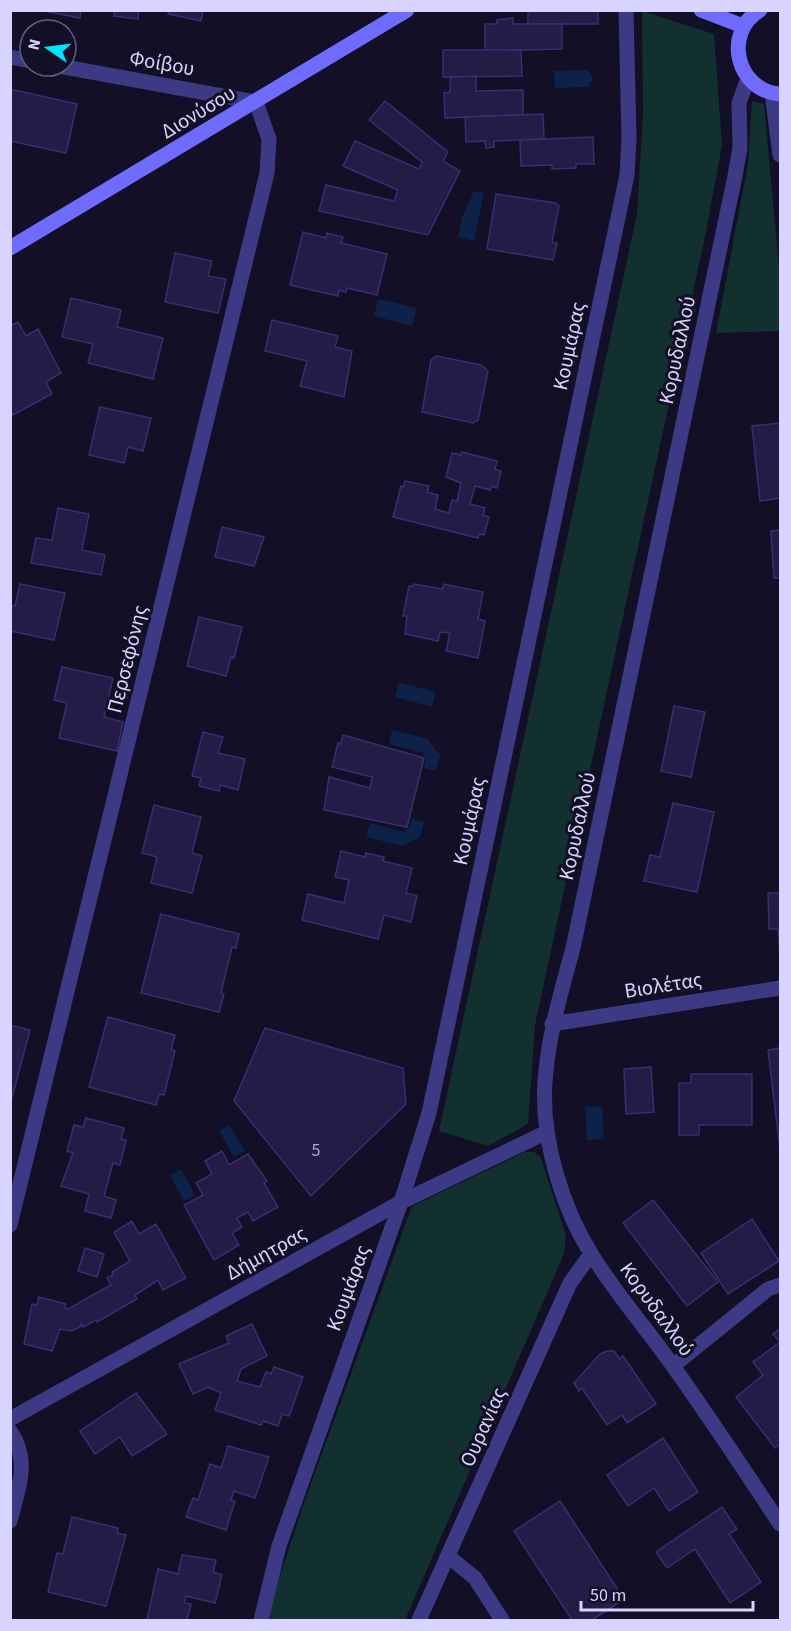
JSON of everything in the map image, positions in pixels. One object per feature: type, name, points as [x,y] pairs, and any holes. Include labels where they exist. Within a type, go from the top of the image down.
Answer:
[{"type":"main road","name":"Διονύσου","points":[[10,248],[407,10]]},
{"type":"main road","points":[[701,10],[743,26]]},
{"type":"main road","points":[[760,10],[743,26],[737,52],[748,78],[758,87],[776,93]]},
{"type":"street","name":"Κουμάρας","points":[[261,1620],[279,1546],[401,1202],[429,1113],[445,1044],[459,967],[532,633],[627,175],[629,139],[626,10]]},
{"type":"street","name":"Φοίβου","points":[[78,69],[256,102]]},
{"type":"street","name":"Κορυδαλλού","points":[[748,78],[739,104],[740,148],[735,176],[573,948],[552,1024],[544,1083],[548,1132],[556,1171],[572,1215],[591,1254],[673,1366],[780,1524]]},
{"type":"street","points":[[776,93],[780,155]]},
{"type":"street","name":"Περσεφόνης","points":[[10,1226],[267,173],[269,139],[256,102]]},
{"type":"street","name":"Βιολέτας","points":[[552,1024],[780,988]]},
{"type":"street","name":"Δήμητρας","points":[[10,1419],[401,1202],[548,1132]]},
{"type":"street","name":"Ουρανίας","points":[[419,1620],[570,1283],[591,1254]]},
{"type":"street","points":[[673,1366],[768,1289],[780,1285]]},
{"type":"street","points":[[10,1431],[22,1450],[24,1465],[10,1521]]},
{"type":"street","points":[[448,1556],[475,1578],[502,1620]]},
{"type":"green space","points":[[642,11],[714,34],[722,145],[706,232],[535,1025],[528,1124],[488,1146],[439,1131],[637,214],[643,112]]},
{"type":"green space","points":[[752,101],[764,104],[780,277],[780,331],[716,333],[748,164]]},
{"type":"green space","points":[[525,1152],[534,1152],[541,1158],[566,1236],[564,1254],[405,1620],[269,1620],[274,1594],[304,1503],[412,1206]]},
{"type":"water","points":[[588,70],[593,78],[588,87],[555,88],[554,71]]},
{"type":"water","points":[[474,191],[484,193],[474,241],[458,237],[462,218]]},
{"type":"water","points":[[378,299],[417,308],[412,326],[374,316]]},
{"type":"water","points":[[399,682],[436,692],[432,707],[395,697]]},
{"type":"water","points":[[392,730],[428,739],[440,756],[436,771],[424,768],[426,760],[423,753],[389,744]]},
{"type":"water","points":[[412,819],[424,822],[420,837],[402,846],[366,837],[370,823],[404,832],[410,827]]},
{"type":"water","points":[[602,1106],[604,1139],[587,1140],[585,1107]]},
{"type":"water","points":[[230,1125],[245,1151],[234,1157],[219,1131]]},
{"type":"water","points":[[181,1169],[195,1195],[184,1201],[170,1175]]},
{"type":"building","points":[[39,10],[81,10],[80,18]]},
{"type":"building","points":[[115,10],[139,10],[138,19],[114,16]]},
{"type":"building","points":[[169,10],[203,10],[201,21],[168,14]]},
{"type":"building","points":[[528,10],[598,10],[598,24],[528,24]]},
{"type":"building","points":[[513,18],[513,24],[562,24],[562,49],[485,51],[485,24],[497,24],[497,20]]},
{"type":"building","points":[[443,50],[521,50],[522,76],[443,77]]},
{"type":"building","points":[[476,76],[476,91],[523,90],[523,115],[445,118],[444,93],[450,92],[450,77]]},
{"type":"building","points":[[10,89],[77,104],[66,153],[10,141]]},
{"type":"building","points":[[385,101],[448,152],[443,161],[460,171],[428,235],[319,211],[326,185],[394,201],[398,190],[343,166],[355,141],[419,169],[422,162],[369,120]]},
{"type":"building","points":[[543,114],[544,139],[494,141],[494,147],[486,148],[485,141],[466,142],[465,117]]},
{"type":"building","points":[[593,137],[594,164],[576,164],[576,168],[552,169],[552,165],[521,166],[520,140]]},
{"type":"building","points":[[496,194],[555,203],[559,206],[552,242],[557,243],[553,260],[487,249]]},
{"type":"building","points":[[303,232],[326,238],[327,233],[343,237],[341,243],[387,254],[377,295],[347,288],[346,292],[339,290],[338,296],[290,285]]},
{"type":"building","points":[[175,253],[212,261],[208,276],[226,279],[218,313],[165,302]]},
{"type":"building","points":[[71,298],[121,310],[117,327],[163,338],[153,379],[88,363],[93,344],[62,337]]},
{"type":"building","points":[[272,320],[338,336],[335,347],[352,351],[344,397],[300,386],[307,361],[265,351]]},
{"type":"building","points":[[18,322],[26,336],[38,329],[61,373],[46,382],[52,394],[13,415],[10,409],[10,326]]},
{"type":"building","points":[[436,356],[481,365],[488,371],[478,420],[473,423],[422,412],[431,360]]},
{"type":"building","points":[[100,407],[151,418],[143,451],[128,447],[124,463],[89,455]]},
{"type":"building","points":[[780,423],[780,498],[760,501],[752,426]]},
{"type":"building","points":[[462,452],[497,461],[495,469],[501,471],[497,488],[491,486],[490,490],[475,486],[470,504],[485,508],[483,515],[489,517],[484,535],[479,534],[478,538],[393,517],[401,486],[403,487],[405,481],[429,486],[427,492],[438,495],[435,509],[449,513],[452,500],[457,501],[461,483],[446,477],[452,453],[461,455]]},
{"type":"building","points":[[58,508],[89,514],[82,550],[105,555],[101,575],[31,563],[36,538],[52,540]]},
{"type":"building","points":[[222,527],[264,537],[254,566],[215,557]]},
{"type":"building","points":[[780,530],[780,578],[774,578],[771,531]]},
{"type":"building","points":[[20,584],[65,593],[54,640],[10,631],[10,605],[15,606]]},
{"type":"building","points":[[414,584],[442,589],[444,584],[483,592],[478,619],[485,621],[478,658],[446,651],[450,633],[440,632],[438,641],[405,634],[407,616],[403,616],[409,586]]},
{"type":"building","points":[[199,617],[242,627],[234,658],[231,657],[226,676],[187,666]]},
{"type":"building","points":[[62,667],[113,678],[104,717],[123,722],[117,751],[59,738],[67,703],[54,700]]},
{"type":"building","points":[[674,706],[705,712],[691,777],[661,771]]},
{"type":"building","points":[[203,732],[223,737],[218,753],[245,759],[238,790],[220,785],[219,791],[199,786],[201,778],[192,776]]},
{"type":"building","points":[[343,735],[424,758],[407,827],[324,810],[329,777],[370,788],[372,777],[332,767],[338,743],[341,744]]},
{"type":"building","points":[[673,803],[714,812],[697,892],[644,881],[650,855],[660,857]]},
{"type":"building","points":[[154,805],[201,817],[192,853],[202,856],[192,893],[151,883],[157,857],[142,853]]},
{"type":"building","points":[[341,851],[365,857],[366,853],[384,857],[383,861],[412,868],[406,893],[417,896],[411,922],[384,915],[378,939],[302,920],[308,894],[344,903],[349,880],[335,877]]},
{"type":"building","points":[[768,893],[780,893],[780,956],[778,929],[769,929]]},
{"type":"building","points":[[161,914],[239,934],[236,948],[232,947],[219,1012],[141,993]]},
{"type":"building","points":[[108,1017],[175,1035],[171,1050],[175,1051],[164,1095],[159,1094],[156,1105],[89,1087]]},
{"type":"building","points":[[10,1025],[30,1030],[10,1105]]},
{"type":"building","points":[[265,1028],[403,1068],[406,1104],[311,1196],[234,1101]]},
{"type":"building","points":[[780,1048],[780,1149],[768,1050]]},
{"type":"building","points":[[651,1067],[654,1112],[626,1114],[624,1069]]},
{"type":"building","points":[[691,1074],[752,1074],[752,1125],[699,1125],[699,1135],[679,1135],[679,1083],[691,1083]]},
{"type":"building","points":[[86,1118],[124,1128],[121,1139],[126,1140],[120,1165],[113,1163],[104,1196],[116,1200],[111,1218],[85,1211],[89,1194],[61,1186],[73,1153],[67,1151],[74,1125],[83,1127]]},
{"type":"building","points":[[222,1151],[229,1165],[248,1154],[267,1181],[264,1183],[278,1207],[253,1221],[248,1212],[237,1218],[242,1227],[232,1233],[239,1245],[214,1260],[184,1205],[203,1195],[196,1183],[212,1174],[205,1161]]},
{"type":"building","points":[[653,1200],[718,1282],[687,1306],[623,1223]]},
{"type":"building","points":[[752,1219],[779,1261],[728,1294],[701,1253]]},
{"type":"building","points":[[132,1221],[139,1234],[156,1224],[186,1278],[163,1290],[158,1280],[135,1295],[137,1299],[97,1322],[96,1320],[83,1327],[81,1324],[72,1331],[60,1329],[52,1351],[24,1344],[32,1304],[37,1305],[39,1297],[66,1304],[65,1308],[68,1309],[111,1285],[107,1278],[113,1275],[112,1272],[130,1261],[114,1232]]},
{"type":"building","points":[[85,1248],[104,1254],[97,1277],[78,1271]]},
{"type":"building","points":[[252,1324],[267,1356],[241,1369],[237,1381],[260,1387],[266,1372],[271,1374],[274,1367],[303,1377],[289,1416],[282,1414],[278,1426],[263,1421],[261,1425],[215,1410],[221,1393],[208,1387],[193,1394],[179,1364],[229,1343],[226,1336]]},
{"type":"building","points":[[780,1329],[780,1342],[773,1334]]},
{"type":"building","points":[[780,1342],[780,1444],[775,1448],[736,1397],[763,1375],[753,1362]]},
{"type":"building","points":[[614,1351],[620,1359],[623,1356],[656,1404],[627,1423],[622,1415],[607,1425],[582,1388],[579,1391],[574,1383],[600,1354]]},
{"type":"building","points":[[136,1393],[167,1434],[132,1456],[120,1437],[95,1454],[80,1431]]},
{"type":"building","points":[[663,1438],[698,1492],[669,1511],[654,1488],[628,1506],[607,1475]]},
{"type":"building","points":[[228,1446],[269,1457],[255,1498],[234,1491],[231,1500],[235,1501],[226,1530],[186,1517],[193,1498],[198,1500],[210,1464],[221,1468]]},
{"type":"building","points":[[560,1501],[624,1599],[592,1620],[572,1620],[514,1531]]},
{"type":"building","points":[[722,1507],[737,1529],[729,1534],[761,1582],[730,1603],[695,1549],[667,1568],[656,1552]]},
{"type":"building","points":[[72,1517],[118,1528],[117,1533],[126,1535],[106,1606],[48,1592],[57,1553],[63,1554]]},
{"type":"building","points":[[182,1555],[216,1560],[213,1572],[222,1575],[215,1603],[186,1596],[184,1603],[191,1604],[187,1620],[147,1620],[158,1569],[178,1574]]}]
